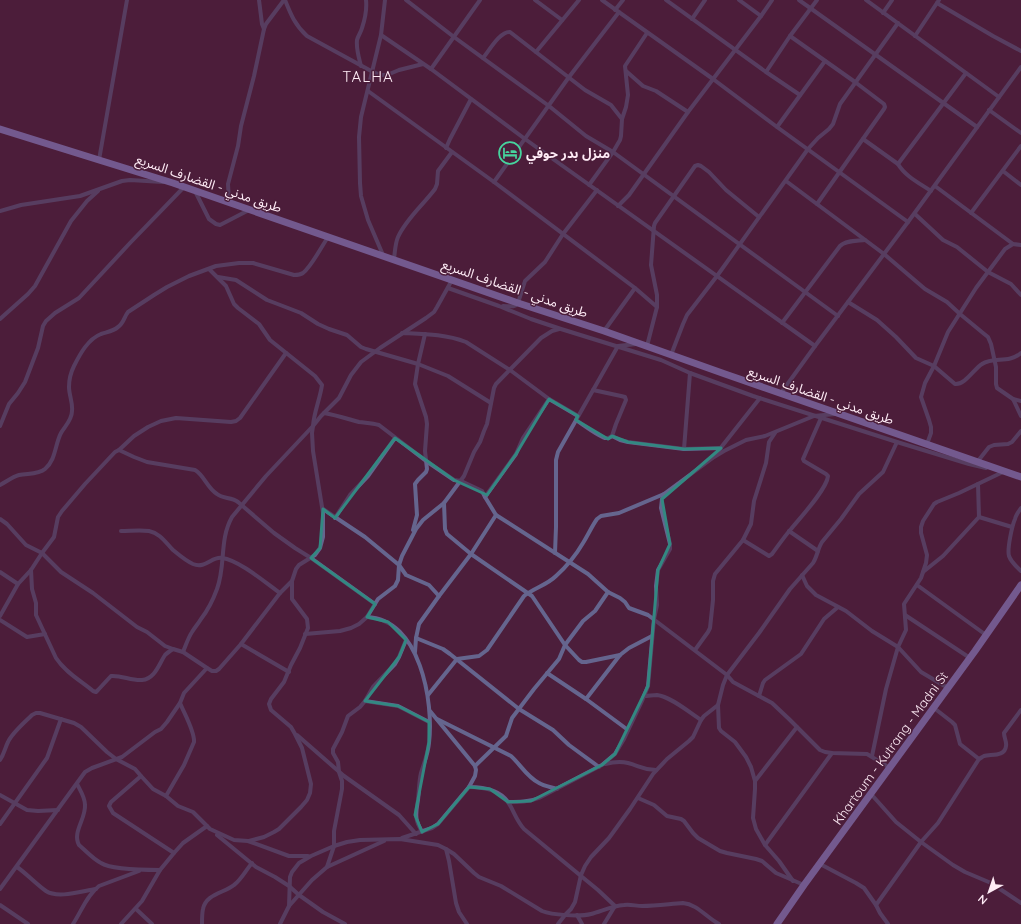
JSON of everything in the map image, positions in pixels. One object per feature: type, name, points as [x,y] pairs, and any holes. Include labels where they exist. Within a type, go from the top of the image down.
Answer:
[{"type":"highway","name":"طريق مدني - القضارف السريع","points":[[0,128],[184,186],[518,303],[604,331],[1021,476]]},
{"type":"highway","name":"Khartoum - Kutrang - Madni St","points":[[777,924],[970,658],[1021,585]]},
{"type":"street","points":[[99,160],[127,0]]},
{"type":"street","points":[[259,0],[264,29]]},
{"type":"street","points":[[229,202],[228,184],[264,29],[266,24],[285,0],[295,23],[307,36],[373,72],[381,75],[387,75],[399,70],[423,64]]},
{"type":"street","points":[[361,66],[357,49],[357,39],[366,17],[366,0]]},
{"type":"street","points":[[383,255],[368,220],[361,196],[359,137],[362,117],[381,35],[385,0]]},
{"type":"street","points":[[406,0],[549,106],[586,136],[613,152],[838,316]]},
{"type":"street","points":[[431,69],[480,0]]},
{"type":"street","points":[[536,0],[562,20]]},
{"type":"street","points":[[536,52],[579,0]]},
{"type":"street","points":[[602,0],[713,79],[908,222]]},
{"type":"street","points":[[494,182],[617,11],[623,0]]},
{"type":"street","points":[[666,0],[800,95]]},
{"type":"street","points":[[692,19],[705,0]]},
{"type":"street","points":[[739,0],[761,16]]},
{"type":"street","points":[[618,206],[629,194],[772,0]]},
{"type":"street","points":[[799,0],[977,127]]},
{"type":"street","points":[[766,72],[790,36],[817,0]]},
{"type":"street","points":[[866,0],[999,97]]},
{"type":"street","points":[[883,13],[892,0]]},
{"type":"street","points":[[915,36],[938,1],[993,36],[1021,51]]},
{"type":"street","points":[[671,355],[687,316],[740,245],[808,149],[818,138],[830,129],[840,104],[898,23]]},
{"type":"street","points":[[483,58],[499,37],[507,32],[510,32],[585,90],[611,105],[622,119]]},
{"type":"street","points":[[589,184],[620,140],[622,119],[628,95],[626,65],[647,33]]},
{"type":"street","points":[[381,35],[431,69],[525,139],[815,346]]},
{"type":"street","points":[[790,36],[855,82],[884,104],[885,107],[817,204]]},
{"type":"street","points":[[777,127],[825,61]]},
{"type":"street","points":[[781,393],[915,214],[1021,67]]},
{"type":"street","points":[[626,70],[643,86],[656,91],[688,112]]},
{"type":"street","points":[[898,164],[966,73]]},
{"type":"street","points":[[368,91],[494,182],[635,288],[657,307]]},
{"type":"street","points":[[446,148],[471,99]]},
{"type":"street","points":[[989,110],[1021,133]]},
{"type":"street","points":[[863,139],[898,164],[909,176],[931,191]]},
{"type":"street","points":[[972,213],[1021,146]]},
{"type":"street","points":[[394,259],[399,236],[407,223],[435,189],[438,171],[452,152]]},
{"type":"street","points":[[647,346],[657,307],[657,295],[651,265],[653,231],[655,223],[695,166],[701,166],[726,190],[759,217]]},
{"type":"street","points":[[1002,171],[1021,185]]},
{"type":"street","points":[[0,211],[21,205],[80,196],[122,181],[130,180],[173,183]]},
{"type":"street","points":[[786,181],[884,254],[925,289],[943,299],[988,337],[992,344],[995,360],[997,388],[1013,399],[1021,401]]},
{"type":"street","points":[[0,426],[9,404],[25,382],[38,348],[43,326],[46,322],[55,313],[79,298],[184,186]]},
{"type":"street","points":[[934,186],[1013,244],[1021,245]]},
{"type":"street","points":[[0,319],[35,286],[71,221],[86,201],[101,189]]},
{"type":"street","points":[[194,190],[209,219],[216,224],[220,224],[250,209]]},
{"type":"street","points":[[499,306],[515,306],[518,303],[525,281],[545,262],[563,234],[597,190]]},
{"type":"street","points":[[915,214],[939,237],[957,247],[988,272],[1010,284],[1021,295]]},
{"type":"street","points":[[0,485],[18,475],[42,471],[50,464],[61,433],[72,416],[73,411],[69,387],[73,368],[79,356],[92,340],[100,334],[119,327],[123,323],[128,312],[167,287],[189,276],[216,266],[253,262],[294,276],[299,275],[308,269],[328,236]]},
{"type":"street","points":[[782,323],[842,243],[865,240]]},
{"type":"street","points":[[927,444],[931,433],[929,420],[921,397],[925,384],[948,332],[976,288],[1005,249],[1013,244]]},
{"type":"street","points":[[209,269],[226,286],[234,304],[259,324],[270,340],[315,376],[322,385],[312,433],[313,451],[323,510],[322,537],[318,551],[311,558],[299,565],[292,581],[292,599],[307,619],[308,628],[284,682],[269,704],[270,710],[291,727],[302,748],[311,784],[310,793],[307,800],[296,814],[274,832],[248,841]]},
{"type":"street","points":[[217,276],[236,280],[275,304],[301,313],[318,324],[347,335],[361,347],[418,364],[448,376],[491,403]]},
{"type":"street","points":[[184,652],[192,631],[214,598],[220,580],[224,539],[228,524],[232,517],[266,476],[339,398],[350,376],[361,362],[434,312],[452,280]]},
{"type":"street","points":[[448,288],[531,319],[660,360],[690,373],[814,416],[969,464],[998,468]]},
{"type":"street","points":[[604,331],[635,288]]},
{"type":"street","points":[[848,302],[877,320],[916,358],[934,366],[955,384],[959,384],[982,364],[995,360],[1009,359],[1021,353]]},
{"type":"street","points":[[305,634],[340,632],[359,624],[367,617],[378,599],[395,586],[398,580],[399,565],[402,556],[419,524],[444,504],[466,472],[487,424],[496,384],[541,338],[552,331],[561,329]]},
{"type":"street","points":[[402,333],[440,335],[466,342],[510,370],[601,436],[606,438],[612,436],[628,442],[684,448],[721,448]]},
{"type":"street","points":[[413,534],[417,515],[415,484],[426,472],[426,417],[415,384],[425,334]]},
{"type":"street","points":[[618,346],[639,344]]},
{"type":"street","points":[[555,553],[556,460],[560,447],[618,346]]},
{"type":"street","points":[[0,616],[18,584],[31,570],[54,537],[58,517],[62,511],[115,452],[134,436],[161,421],[176,418],[224,422],[236,421],[240,418],[286,353]]},
{"type":"street","points":[[684,448],[690,373]]},
{"type":"street","points":[[593,390],[625,397],[626,400],[612,436]]},
{"type":"street","points":[[714,457],[760,398]]},
{"type":"street","points":[[485,497],[516,454],[523,438],[549,399]]},
{"type":"street","points":[[1013,399],[1021,416]]},
{"type":"street","points":[[324,413],[378,425],[454,480],[461,481],[478,489],[482,492],[496,515],[588,574],[608,592],[620,598],[629,608],[648,615],[654,619],[695,650],[733,682],[772,703],[820,750],[832,753],[867,754],[890,768]]},
{"type":"street","points":[[428,695],[457,659],[479,656],[487,650],[522,599],[528,593],[556,576],[584,542],[597,519],[601,516],[619,513],[664,494],[714,457],[746,440],[765,436],[814,416],[841,414]]},
{"type":"street","points":[[743,540],[769,556],[822,490],[828,476],[802,459],[821,418]]},
{"type":"street","points":[[695,650],[710,628],[715,574],[743,540],[751,524],[754,501],[766,463],[769,442],[777,431]]},
{"type":"street","points":[[978,461],[989,447],[1012,442],[1021,431]]},
{"type":"street","points":[[335,518],[350,495],[368,476],[394,438]]},
{"type":"street","points":[[793,881],[779,861],[765,845],[756,829],[753,818],[755,788],[751,767],[735,742],[719,728],[718,705],[727,676],[790,589],[816,560],[822,542],[859,494],[883,472],[897,442]]},
{"type":"street","points":[[119,450],[147,462],[198,472],[211,490],[216,494],[234,500],[274,533],[375,604]]},
{"type":"street","points":[[872,756],[886,689],[898,647],[906,630],[904,604],[917,585],[926,563],[927,555],[921,533],[923,521],[934,504],[937,502],[1006,471]]},
{"type":"street","points":[[923,572],[943,556],[979,517],[978,484]]},
{"type":"street","points":[[601,766],[619,749],[648,686],[652,636],[657,605],[656,586],[658,570],[670,549],[661,508],[664,494]]},
{"type":"street","points":[[444,504],[445,529],[447,534],[472,554],[528,593],[535,600],[565,644],[579,660],[586,662],[620,655]]},
{"type":"street","points":[[1021,508],[1012,527],[1009,551],[1009,556],[1021,571]]},
{"type":"street","points":[[323,510],[369,540],[399,565],[406,575],[429,585],[439,596]]},
{"type":"street","points":[[415,653],[419,624],[472,554],[496,515]]},
{"type":"street","points":[[979,517],[1012,527]]},
{"type":"street","points":[[0,519],[7,524],[26,544],[42,553],[66,575],[93,593],[137,627],[147,632],[162,644],[184,652],[212,671],[220,669],[280,593],[292,581]]},
{"type":"street","points":[[122,531],[150,531],[159,535],[183,558],[194,564],[206,564],[218,558],[223,558],[245,568],[280,593]]},
{"type":"street","points":[[789,531],[818,551]]},
{"type":"street","points":[[31,570],[32,589],[36,603],[36,615],[45,634],[60,663],[93,691],[96,692],[111,676],[142,680],[148,678],[156,671],[165,656],[173,649]]},
{"type":"street","points":[[0,572],[18,584]]},
{"type":"street","points":[[802,575],[808,586],[816,595],[846,611],[872,631],[898,647],[921,672],[948,688]]},
{"type":"street","points":[[917,585],[986,635]]},
{"type":"street","points":[[475,766],[508,734],[511,722],[519,709],[559,659],[565,644],[583,620],[595,611],[608,592]]},
{"type":"street","points":[[759,696],[765,680],[801,654],[824,619],[838,607]]},
{"type":"street","points":[[905,615],[970,658]]},
{"type":"street","points":[[367,617],[388,622],[398,629],[415,653],[424,678],[428,695],[429,711],[428,748],[421,773],[416,815],[417,822],[422,832]]},
{"type":"street","points":[[0,620],[27,637],[45,634]]},
{"type":"street","points":[[586,699],[620,655],[629,648],[652,636]]},
{"type":"street","points":[[416,638],[443,649],[519,709],[553,730],[569,745],[601,766]]},
{"type":"street","points":[[327,867],[334,846],[334,831],[342,789],[338,762],[333,753],[333,749],[348,716],[365,701],[373,687],[395,664],[406,640]]},
{"type":"street","points":[[241,644],[288,672]]},
{"type":"street","points":[[0,889],[77,784],[81,776],[92,768],[126,755],[149,736],[161,729],[180,703],[184,693],[207,668]]},
{"type":"street","points":[[547,673],[628,730]]},
{"type":"street","points":[[644,696],[657,695],[664,697],[701,720]]},
{"type":"street","points":[[365,701],[398,706],[429,722]]},
{"type":"street","points":[[166,796],[184,765],[194,742],[193,733],[180,703]]},
{"type":"street","points":[[558,924],[575,902],[581,875],[591,857],[609,838],[656,770],[693,737],[704,716],[718,705]]},
{"type":"street","points":[[934,708],[955,725],[960,744],[979,760]]},
{"type":"street","points":[[876,905],[921,842],[938,823],[979,760],[984,756],[994,756],[1004,751],[1007,745],[1004,733],[1021,710]]},
{"type":"street","points":[[400,839],[422,832],[438,824],[469,787],[476,776],[475,766],[429,711]]},
{"type":"street","points":[[0,760],[8,742],[32,715],[40,713],[74,723],[81,727],[97,744],[116,759],[135,770],[153,789],[166,796],[178,806],[198,815],[209,828],[252,863],[289,886],[298,895],[345,924]]},
{"type":"street","points":[[435,718],[511,756],[533,779],[539,783],[557,789]]},
{"type":"street","points":[[0,824],[47,758],[61,719]]},
{"type":"street","points":[[754,780],[797,726]]},
{"type":"street","points":[[295,734],[339,772],[399,815],[416,834]]},
{"type":"street","points":[[765,845],[832,753]]},
{"type":"street","points":[[508,802],[531,801],[601,766],[616,762],[628,763],[642,769],[656,770]]},
{"type":"street","points":[[141,776],[111,802],[109,806],[113,813],[174,853]]},
{"type":"street","points":[[77,784],[86,804],[84,815],[77,834],[77,841],[79,845],[101,863],[108,866],[142,870],[160,870]]},
{"type":"street","points":[[469,787],[481,787],[496,792],[508,802],[518,822],[524,829],[581,875],[615,906]]},
{"type":"street","points":[[871,794],[896,822],[921,842],[959,869],[991,884],[1021,903]]},
{"type":"street","points":[[0,795],[27,810],[58,810]]},
{"type":"street","points":[[638,798],[654,805],[667,816],[681,819],[698,838],[720,851],[762,861],[776,874],[804,886]]},
{"type":"street","points":[[209,828],[234,840],[248,841],[289,856],[311,856]]},
{"type":"street","points":[[121,924],[147,895],[160,870],[183,843],[209,828]]},
{"type":"street","points":[[289,906],[290,877],[298,863],[334,846],[360,840],[400,839],[438,845],[446,849],[454,854],[474,874],[501,886],[548,914],[583,916],[625,904],[647,906],[688,903],[719,924]]},
{"type":"street","points":[[281,923],[289,906],[298,895],[327,867],[386,840]]},
{"type":"street","points":[[446,849],[456,903],[466,924]]},
{"type":"street","points":[[202,924],[203,907],[206,902],[211,897],[229,889],[236,884],[252,863]]},
{"type":"street","points":[[820,864],[864,888],[888,924]]},
{"type":"street","points":[[17,867],[47,892],[54,894],[96,889]]},
{"type":"street","points":[[73,924],[92,893],[99,886],[142,870]]},
{"type":"street","points":[[0,905],[25,923]]},
{"type":"street","points":[[604,924],[615,906]]},
{"type":"street","points":[[136,909],[152,924]]},
{"type":"street","points":[[576,915],[582,924]]},
{"type":"street","points":[[782,924],[783,916]]},
{"type":"highlighted area","points":[[549,399],[578,416],[576,420],[608,439],[612,436],[628,442],[684,449],[721,448],[662,499],[670,544],[658,570],[648,686],[615,754],[602,765],[531,801],[508,802],[490,789],[469,787],[438,824],[422,832],[415,815],[429,742],[429,722],[398,706],[365,701],[399,657],[406,640],[388,622],[367,617],[375,604],[311,558],[320,548],[323,509],[335,518],[395,438],[454,480],[487,495],[516,454]]},
{"type":"place","name":"منزل بدر حوفي","points":[[510,153]]},
{"type":"district","name":"TALHA","points":[[368,76]]}]
